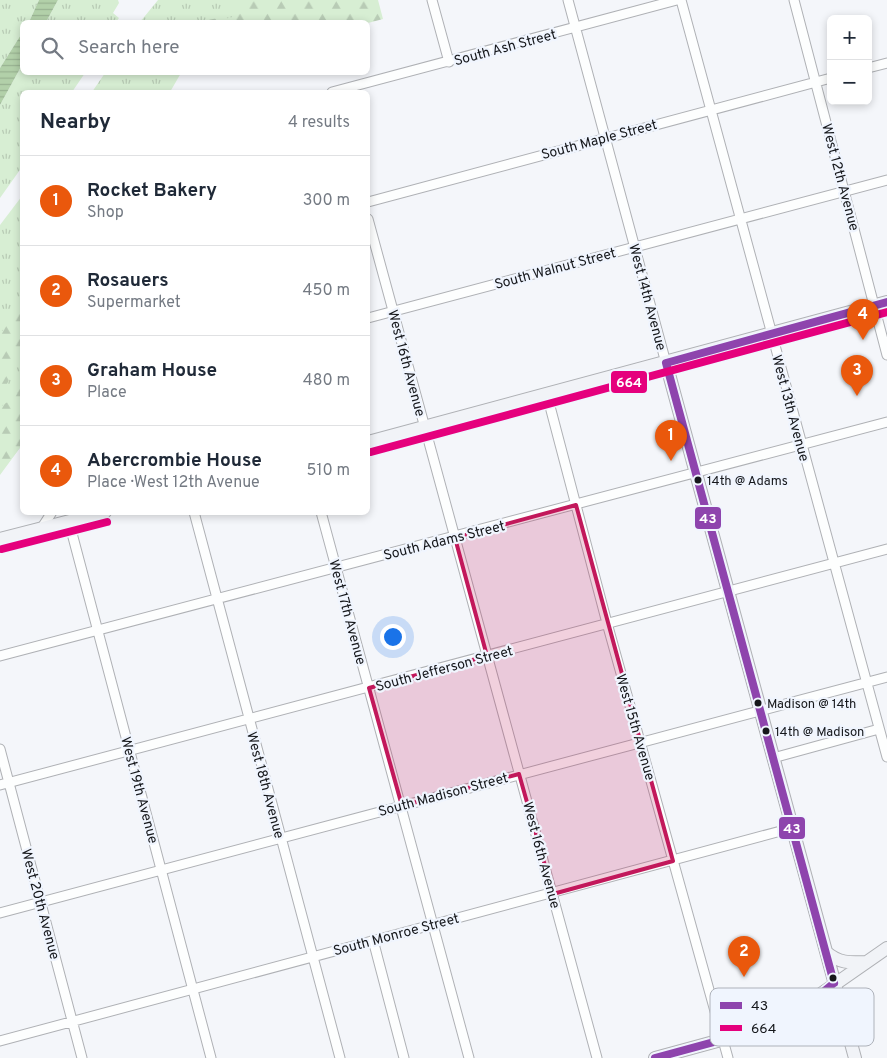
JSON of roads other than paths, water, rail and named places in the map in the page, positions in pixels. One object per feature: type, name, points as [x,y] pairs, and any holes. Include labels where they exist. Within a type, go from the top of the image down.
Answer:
[{"type":"street","points":[[432,0],[449,62]]},
{"type":"street","name":"West 14th Avenue","points":[[568,0],[835,988]]},
{"type":"street","name":"South Ash Street","points":[[342,90],[677,0]]},
{"type":"street","name":"West 13th Avenue","points":[[681,0],[712,108],[771,334],[887,757]]},
{"type":"street","name":"West 12th Avenue","points":[[794,0],[887,355]]},
{"type":"street","points":[[872,67],[887,63]]},
{"type":"street","name":"South Maple Street","points":[[370,201],[712,108],[827,79]]},
{"type":"street","name":"South Walnut Street","points":[[370,317],[887,180]]},
{"type":"street","name":"West 16th Avenue","points":[[370,226],[597,1058]]},
{"type":"street","points":[[370,441],[887,302]]},
{"type":"street","name":"West 15th Avenue","points":[[546,395],[607,624],[710,993]]},
{"type":"street","name":"South Adams Street","points":[[0,656],[455,538],[695,472],[887,422]]},
{"type":"street","points":[[40,529],[50,515]]},
{"type":"street","points":[[0,539],[94,515]]},
{"type":"street","name":"West 18th Avenue","points":[[195,515],[340,1058]]},
{"type":"street","name":"West 17th Avenue","points":[[322,515],[469,1058]]},
{"type":"street","name":"West 19th Avenue","points":[[69,522],[211,1058]]},
{"type":"street","name":"South Jefferson Street","points":[[4,784],[887,549]]},
{"type":"street","name":"South Madison Street","points":[[0,913],[887,677]]},
{"type":"street","points":[[773,758],[879,729]]},
{"type":"street","name":"West 20th Avenue","points":[[0,749],[4,784],[42,902],[82,1058]]},
{"type":"street","name":"South Monroe Street","points":[[0,1041],[372,940],[553,894],[792,828]]},
{"type":"street","points":[[372,940],[404,1058]]},
{"type":"street","points":[[828,988],[887,948]]},
{"type":"street","points":[[826,952],[835,960],[846,963],[866,962]]},
{"type":"street","points":[[655,1058],[710,1043]]},
{"type":"place","name":"Abercrombie House","points":[[863,340]]},
{"type":"place","name":"Graham House","points":[[857,396]]},
{"type":"place","name":"Rocket Bakery","points":[[671,461]]},
{"type":"place","name":"14th @ Adams","points":[[698,480]]},
{"type":"place","name":"Madison @ 14th","points":[[758,703]]},
{"type":"place","name":"14th @ Madison","points":[[766,731]]},
{"type":"place","name":"Rosauers","points":[[744,977]]}]
